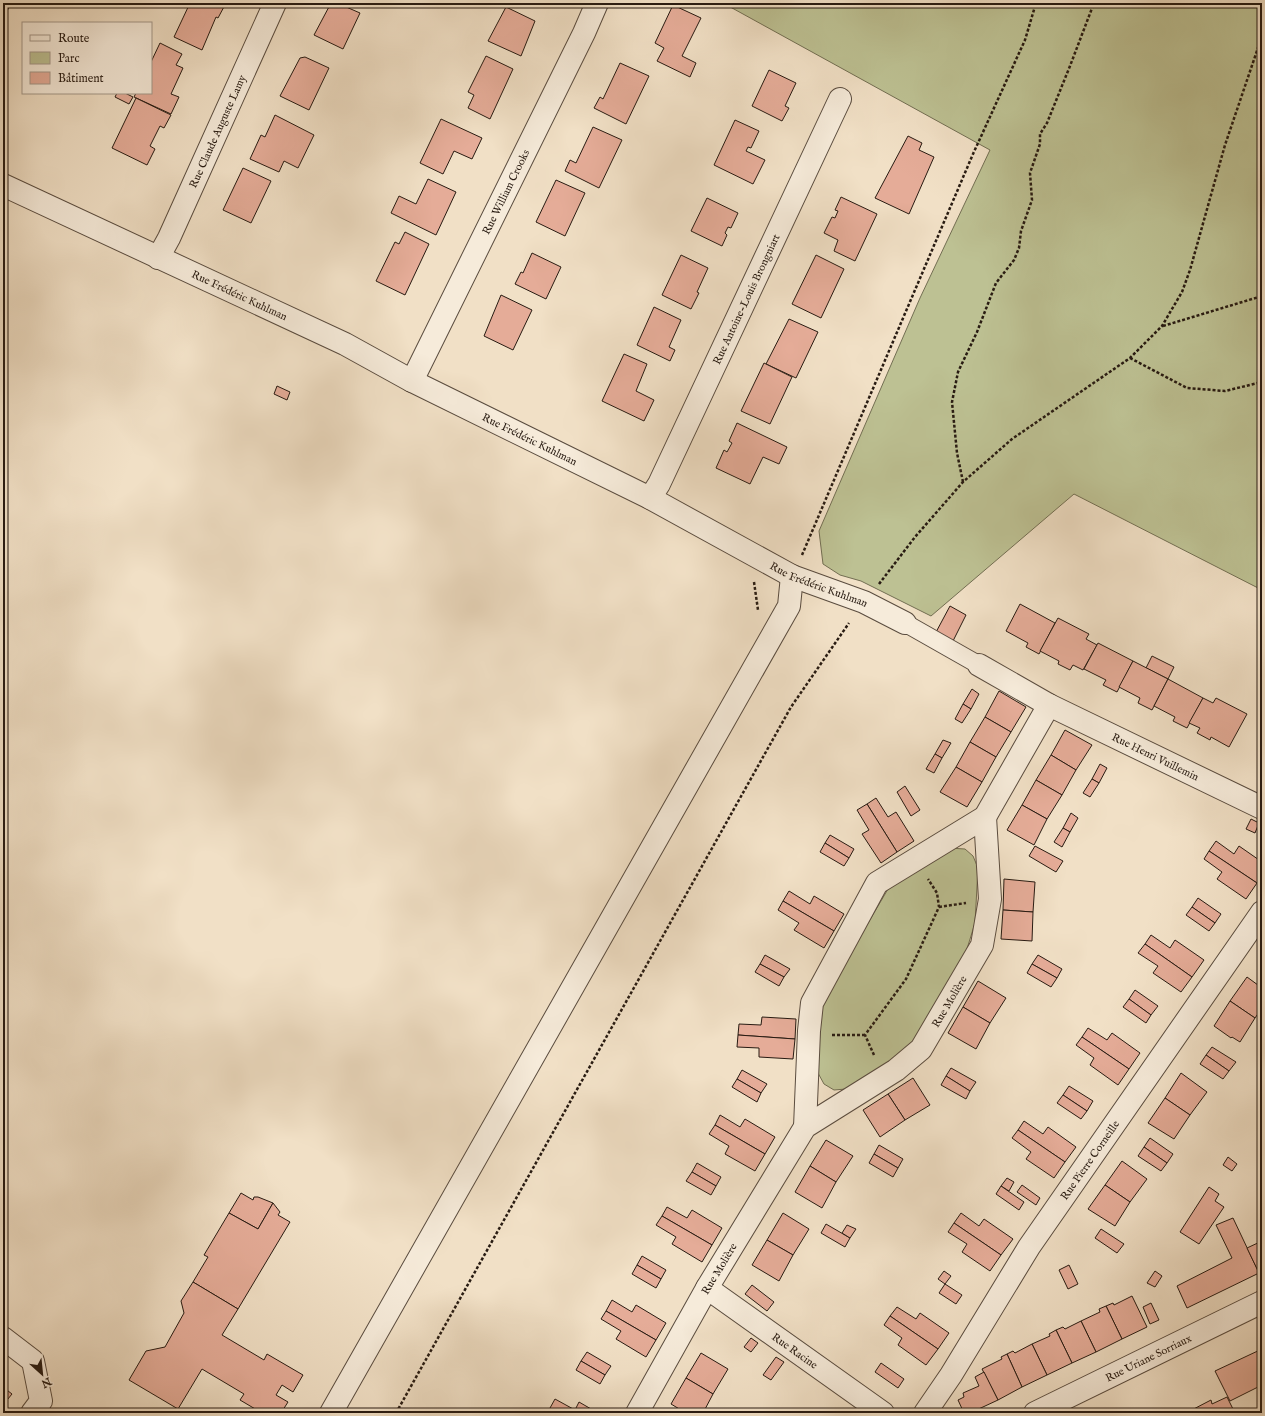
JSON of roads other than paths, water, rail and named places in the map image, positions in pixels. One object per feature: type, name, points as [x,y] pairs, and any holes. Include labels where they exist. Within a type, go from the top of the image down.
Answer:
[{"type":"street","name":"Rue Claude Auguste Lamy","points":[[158,258],[169,238],[275,3]]},
{"type":"street","name":"Rue William Crooks","points":[[412,380],[584,33],[597,3]]},
{"type":"street","name":"Rue Antoine-Louis Brongniart","points":[[650,498],[659,484],[840,100]]},
{"type":"street","name":"Rue Frédéric Kuhlman","points":[[3,185],[344,344],[412,380],[650,498],[792,576],[864,602],[905,623],[1049,705]]},
{"type":"street","points":[[331,1413],[789,606],[792,576]]},
{"type":"street","name":"Rue Henri Vuillemin","points":[[1049,705],[1262,808]]},
{"type":"street","name":"Rue Molière","points":[[805,1127],[808,1041],[812,1003],[877,883],[985,817],[1049,705]]},
{"type":"street","name":"Rue Molière","points":[[637,1413],[707,1288],[805,1127],[884,1077],[921,1049],[982,945],[990,899],[985,817]]},
{"type":"street","name":"Rue Pierre Corneille","points":[[925,1413],[951,1375],[1029,1247],[1262,912]]},
{"type":"street","name":"Rue Racine","points":[[707,1288],[883,1413]]},
{"type":"street","name":"Rue Uriane Sorriaux","points":[[1035,1413],[1262,1302]]},
{"type":"street","points":[[3,1338],[33,1361],[36,1407]]}]
